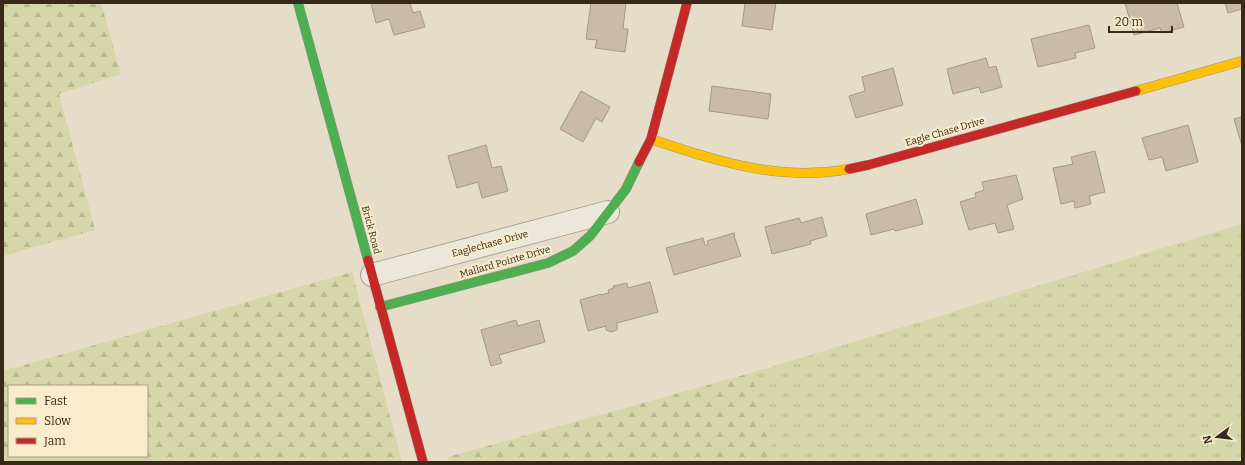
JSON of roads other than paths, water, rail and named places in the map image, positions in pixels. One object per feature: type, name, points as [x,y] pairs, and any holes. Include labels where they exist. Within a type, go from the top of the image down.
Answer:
[{"type":"street","name":"Brick Road","points":[[298,3],[423,462]]},
{"type":"street","name":"Mallard Pointe Drive","points":[[380,306],[548,263],[573,250],[590,236],[626,189],[651,139],[687,3]]},
{"type":"street","name":"Eagle Chase Drive","points":[[651,139],[690,152],[776,172],[801,174],[844,170],[883,161],[1242,61]]},
{"type":"street","name":"Eaglechase Drive","points":[[372,275],[608,212]]}]
